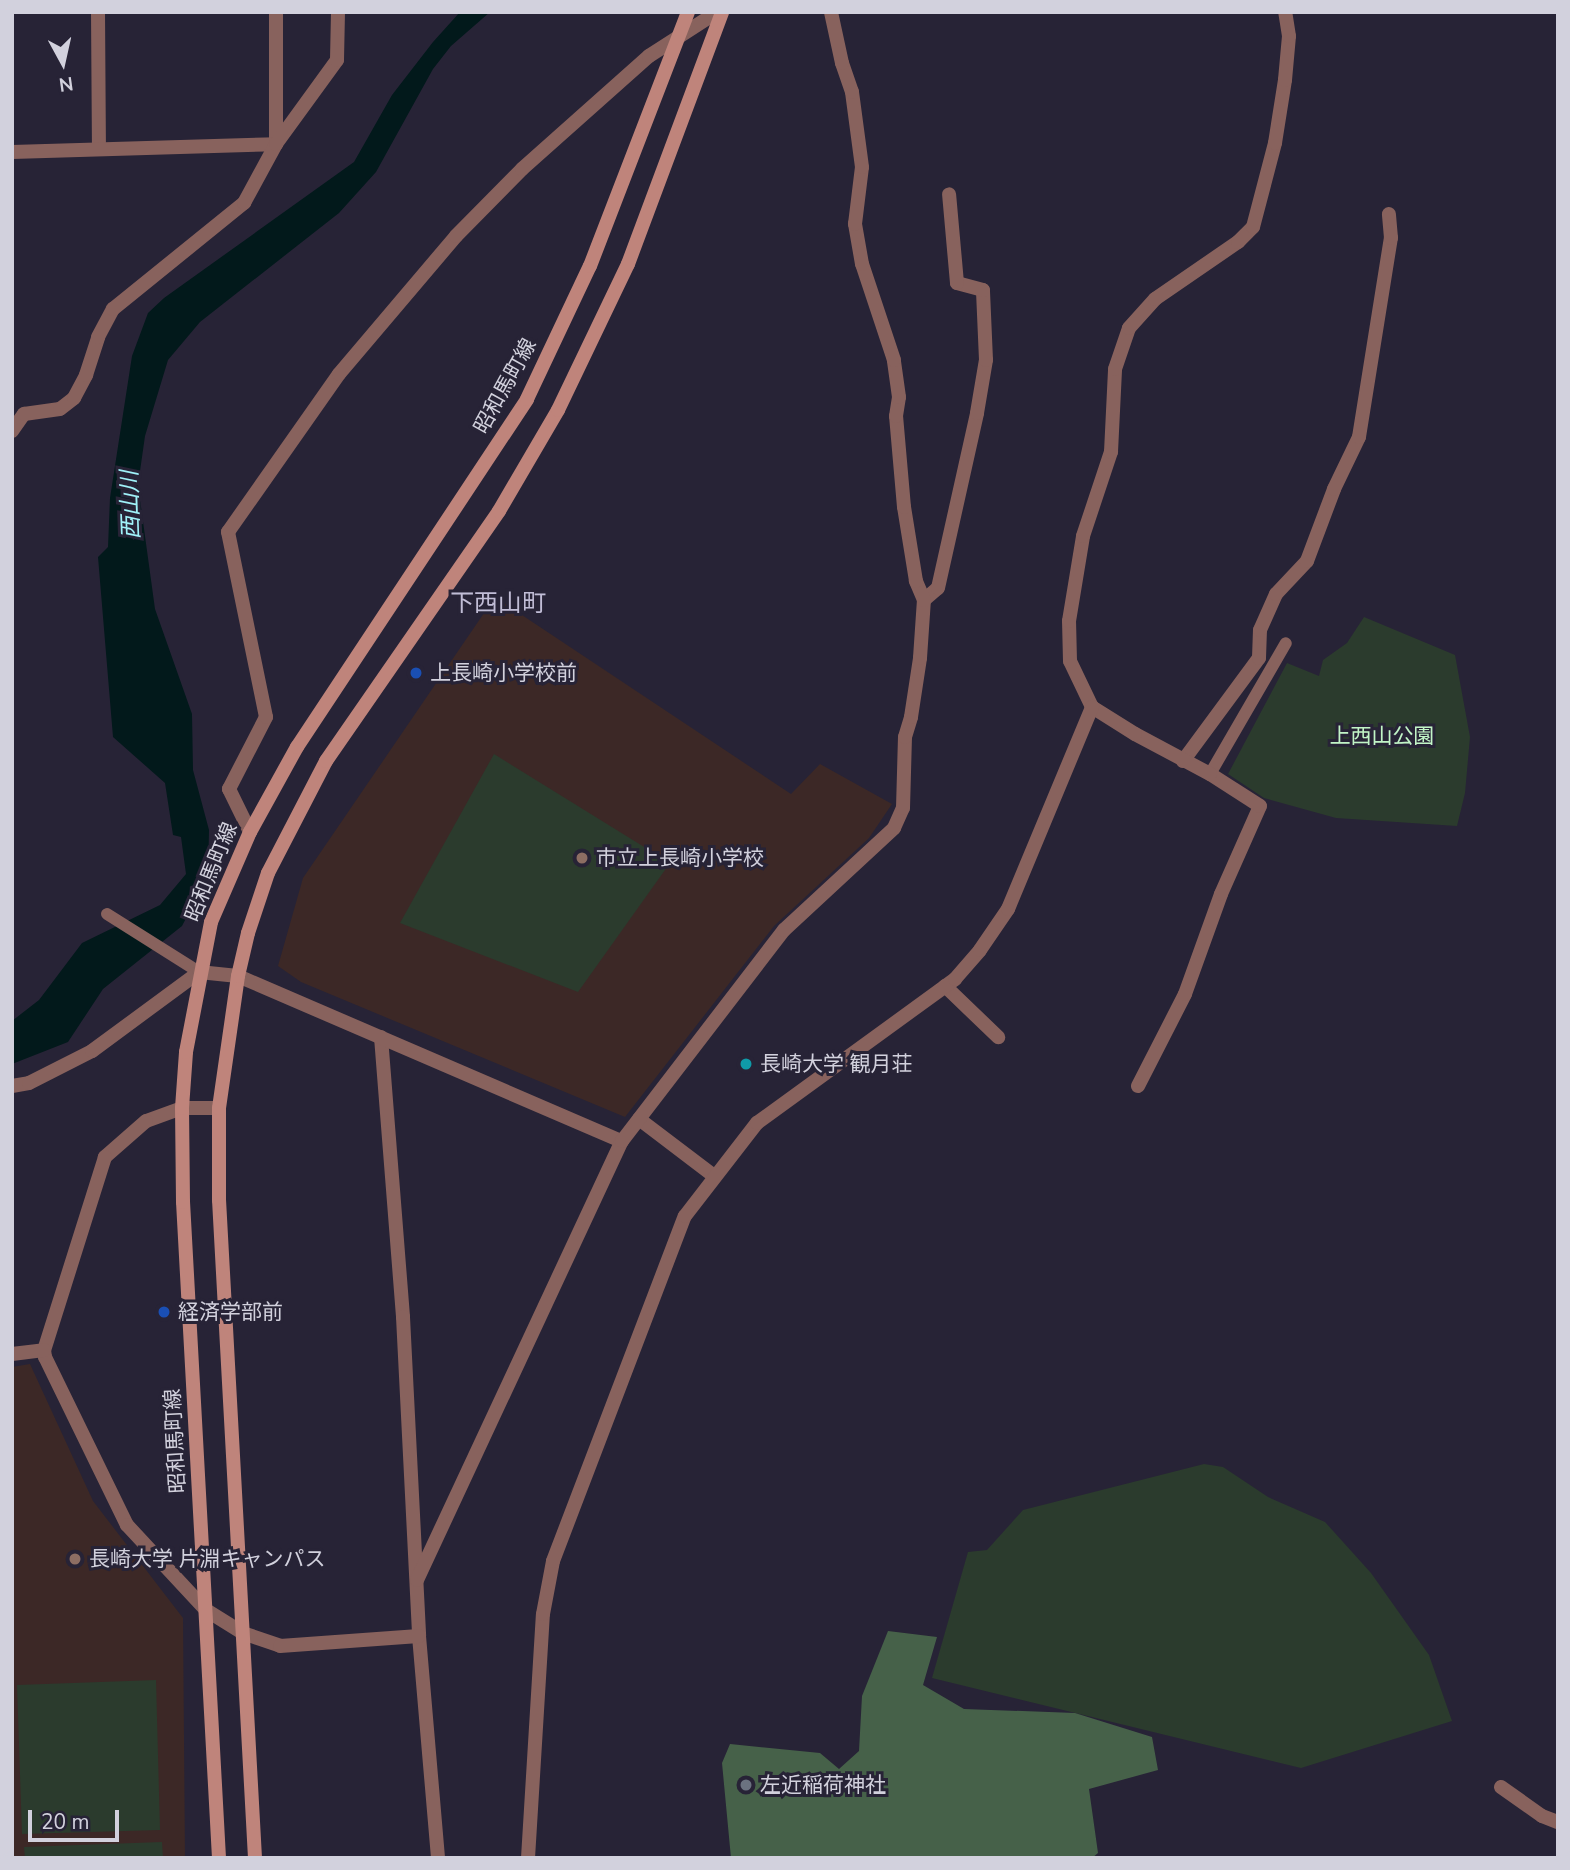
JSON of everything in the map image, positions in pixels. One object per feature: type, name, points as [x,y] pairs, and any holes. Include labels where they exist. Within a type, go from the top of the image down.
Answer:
[{"type":"main road","name":"昭和馬町線","points":[[219,1858],[183,1202],[182,1108],[186,1052],[199,972],[211,922],[250,832],[297,747],[527,399],[590,266],[688,12]]},
{"type":"main road","points":[[255,1858],[219,1200],[219,1108],[238,976],[268,873],[326,761],[499,511],[558,410],[628,264],[720,12]]},
{"type":"street","points":[[98,12],[99,149]]},
{"type":"street","points":[[276,12],[276,144]]},
{"type":"street","points":[[12,431],[24,414],[60,409],[74,398],[86,375],[98,337],[113,309],[244,203],[276,144],[337,60],[338,12]]},
{"type":"street","points":[[250,832],[229,789],[267,717],[228,532],[339,374],[456,236],[532,160],[649,56],[720,12]]},
{"type":"street","points":[[417,1580],[622,1141],[784,930],[894,828],[902,807],[905,737],[916,682],[924,600],[916,581],[904,507],[895,415],[899,397],[894,360],[862,264],[855,224],[862,167],[852,92],[842,63],[831,12]]},
{"type":"street","points":[[1138,1086],[1185,993],[1221,894],[1259,806],[1210,774],[1092,707],[1070,661],[1069,621],[1083,536],[1111,452],[1115,369],[1129,328],[1144,311],[1253,227],[1275,143],[1285,80],[1289,36],[1285,12]]},
{"type":"street","points":[[12,152],[276,144]]},
{"type":"street","points":[[924,600],[937,588],[977,413],[986,360],[983,290],[957,283],[949,194]]},
{"type":"street","points":[[1183,761],[1259,659],[1260,630],[1276,594],[1307,561],[1334,489],[1359,437],[1391,238],[1389,214]]},
{"type":"street","points":[[528,1858],[543,1614],[553,1561],[685,1216],[757,1123],[945,986],[980,950],[1008,909],[1092,707]]},
{"type":"street","points":[[12,1086],[29,1083],[92,1051],[199,972],[238,976],[622,1141]]},
{"type":"street","points":[[945,986],[998,1037]]},
{"type":"street","points":[[381,1037],[403,1317],[418,1636],[438,1858]]},
{"type":"street","points":[[219,1108],[182,1108],[146,1121],[105,1157],[44,1350],[45,1357],[127,1525],[206,1610],[243,1633],[280,1646],[418,1636]]},
{"type":"street","points":[[639,1119],[714,1176]]},
{"type":"street","points":[[12,1354],[44,1350]]},
{"type":"street","points":[[1502,1787],[1542,1816],[1558,1822]]},
{"type":"lane","points":[[1210,774],[1286,643]]},
{"type":"lane","points":[[107,914],[199,972]]},
{"type":"shaded area","name":"市立上長崎小学校","points":[[495,597],[791,794],[820,764],[892,804],[869,838],[774,926],[625,1117],[301,982],[278,966],[303,878]]},
{"type":"shaded area","name":"長崎大学 片淵キャンパス","points":[[30,1364],[93,1501],[183,1618],[185,1858],[12,1858],[12,1367]]},
{"type":"green space","name":"上西山公園","points":[[1364,617],[1455,655],[1470,737],[1465,793],[1457,826],[1336,818],[1264,798],[1228,774],[1287,663],[1319,676],[1323,660],[1347,643]]},
{"type":"green space","points":[[494,754],[670,863],[578,992],[400,923]]},
{"type":"green space","points":[[1204,1464],[1223,1467],[1268,1497],[1325,1522],[1371,1573],[1429,1655],[1452,1721],[1301,1768],[932,1678],[968,1552],[987,1550],[1023,1510]]},
{"type":"green space","points":[[888,1631],[937,1637],[923,1685],[964,1709],[1075,1713],[1152,1737],[1158,1770],[1089,1789],[1098,1853],[1092,1858],[731,1858],[722,1763],[730,1744],[820,1753],[839,1769],[859,1751],[862,1696]]},
{"type":"green space","points":[[156,1680],[160,1830],[22,1834],[17,1685]]},
{"type":"green space","points":[[162,1842],[163,1858],[25,1858],[24,1847]]},
{"type":"water","name":"西山川","points":[[460,12],[490,12],[451,46],[433,69],[376,172],[339,213],[200,322],[168,360],[145,436],[138,485],[155,609],[192,714],[193,770],[209,830],[208,876],[182,926],[103,989],[68,1042],[12,1064],[12,1021],[39,1000],[82,943],[160,905],[186,874],[181,837],[173,835],[165,783],[113,737],[98,557],[108,547],[110,498],[132,356],[148,313],[164,298],[354,162],[392,95]]},
{"type":"place","name":"上長崎小学校前","points":[[416,673]]},
{"type":"place","name":"市立上長崎小学校","points":[[582,858]]},
{"type":"place","name":"長崎大学 観月荘","points":[[746,1064]]},
{"type":"place","name":"経済学部前","points":[[164,1312]]},
{"type":"place","name":"長崎大学 片淵キャンパス","points":[[75,1559]]},
{"type":"place","name":"左近稲荷神社","points":[[746,1785]]},
{"type":"district","name":"下西山町","points":[[498,604]]}]
